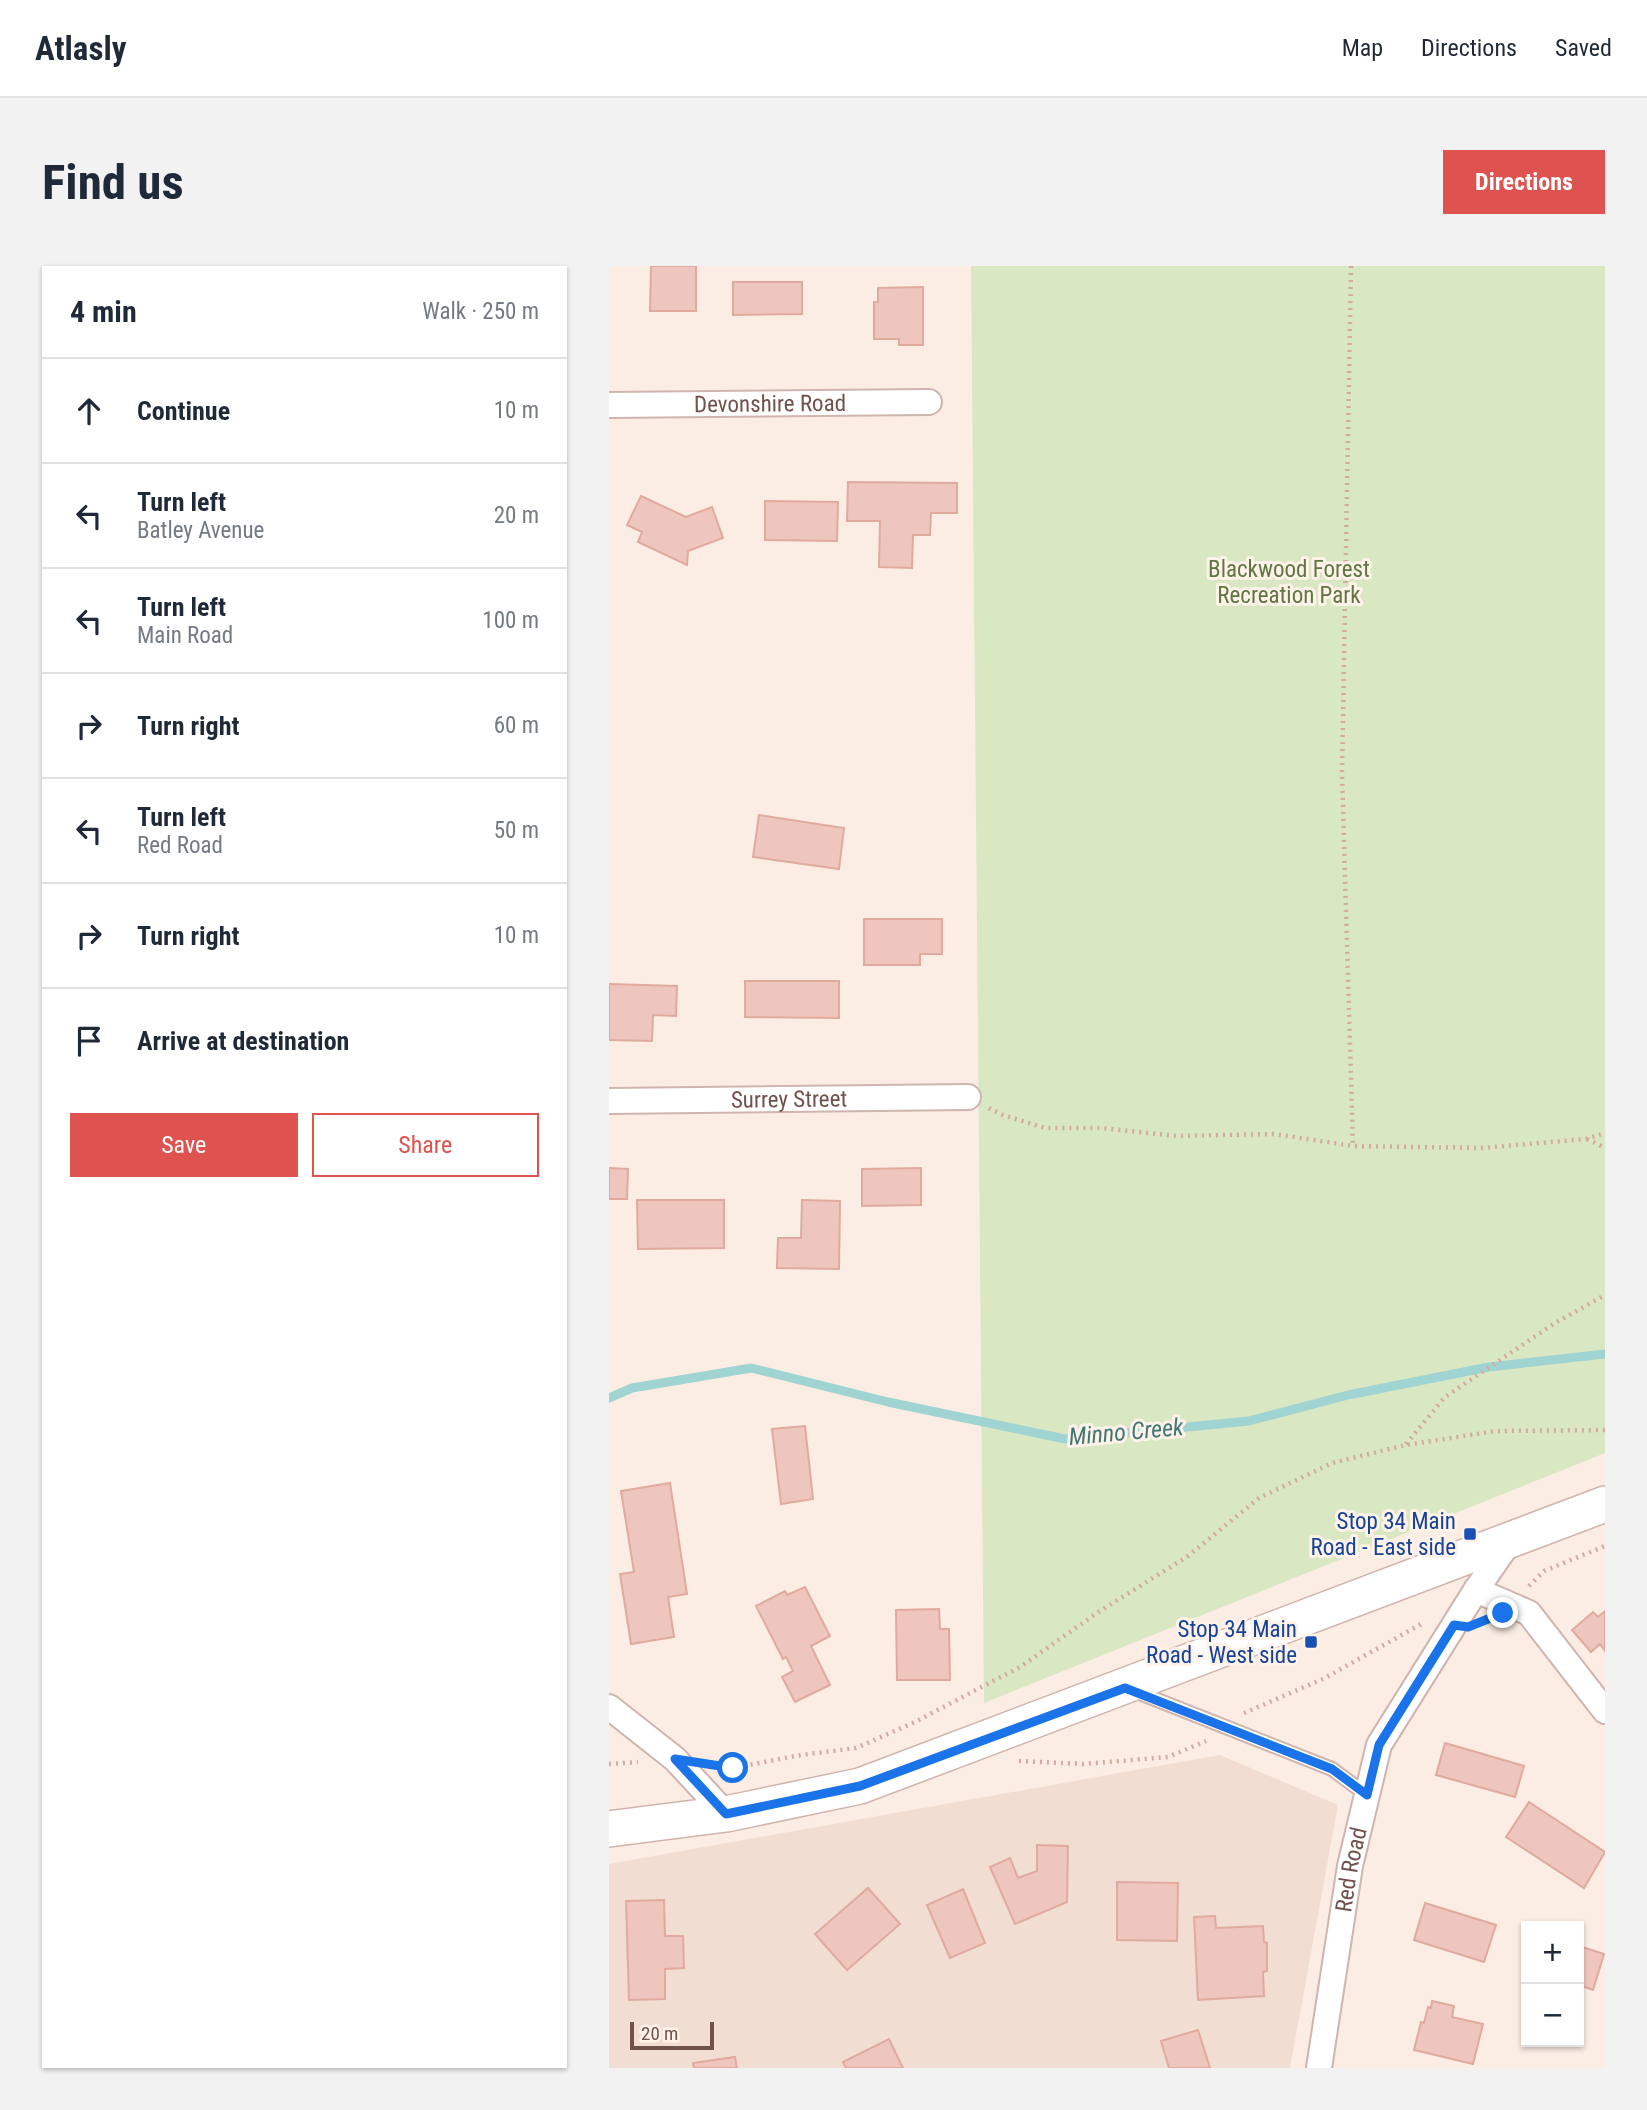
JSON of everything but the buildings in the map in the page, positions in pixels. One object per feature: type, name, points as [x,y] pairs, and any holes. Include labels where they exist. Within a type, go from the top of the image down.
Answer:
[{"type":"main road","points":[[609,1829],[726,1814],[860,1786],[1125,1688],[1605,1503]]},
{"type":"street","name":"Devonshire Road","points":[[609,405],[929,402]]},
{"type":"street","name":"Surrey Street","points":[[609,1101],[968,1097]]},
{"type":"street","name":"Red Road","points":[[1319,2068],[1350,1866],[1379,1745],[1476,1590],[1510,1541]]},
{"type":"street","points":[[1476,1590],[1529,1613],[1605,1711]]},
{"type":"street","points":[[609,1707],[675,1759],[726,1814]]},
{"type":"lane","points":[[1125,1688],[1332,1769],[1367,1795]]},
{"type":"path","points":[[1351,266],[1342,773],[1353,1146]]},
{"type":"path","points":[[968,1097],[1003,1115],[1045,1128],[1102,1128],[1176,1136],[1274,1134],[1353,1146],[1481,1148],[1586,1139],[1605,1133]]},
{"type":"path","points":[[1586,1139],[1605,1148]]},
{"type":"path","points":[[1406,1444],[1445,1397],[1555,1322],[1605,1295]]},
{"type":"path","points":[[609,1764],[675,1759],[733,1768],[856,1748],[915,1722],[1020,1667],[1097,1613],[1188,1556],[1259,1498],[1332,1463],[1406,1444],[1496,1431],[1605,1430]]},
{"type":"path","points":[[1510,1605],[1545,1571],[1605,1546]]},
{"type":"path","points":[[1239,1717],[1248,1709],[1323,1679],[1425,1622],[1454,1625]]},
{"type":"path","points":[[1010,1764],[1023,1760],[1083,1764],[1168,1757],[1210,1740]]},
{"type":"shaded area","points":[[1220,1755],[1338,1805],[1290,2068],[609,2068],[609,1864]]},
{"type":"green space","name":"Blackwood Forest Recreation Park","points":[[971,266],[1605,266],[1605,1453],[984,1703]]},
{"type":"waterway","name":"Minno Creek","points":[[609,1398],[632,1388],[751,1368],[888,1402],[1065,1439],[1249,1421],[1348,1395],[1489,1367],[1605,1354]]},
{"type":"place","name":"Stop 34 Main Road - East side","points":[[1470,1534]]},
{"type":"place","name":"Stop 34 Main Road - West side","points":[[1311,1642]]},
{"type":"route","points":[[733,1768],[675,1759],[726,1814],[860,1786],[1125,1688],[1332,1769],[1367,1795],[1379,1745],[1454,1625],[1468,1627],[1503,1613]]}]
